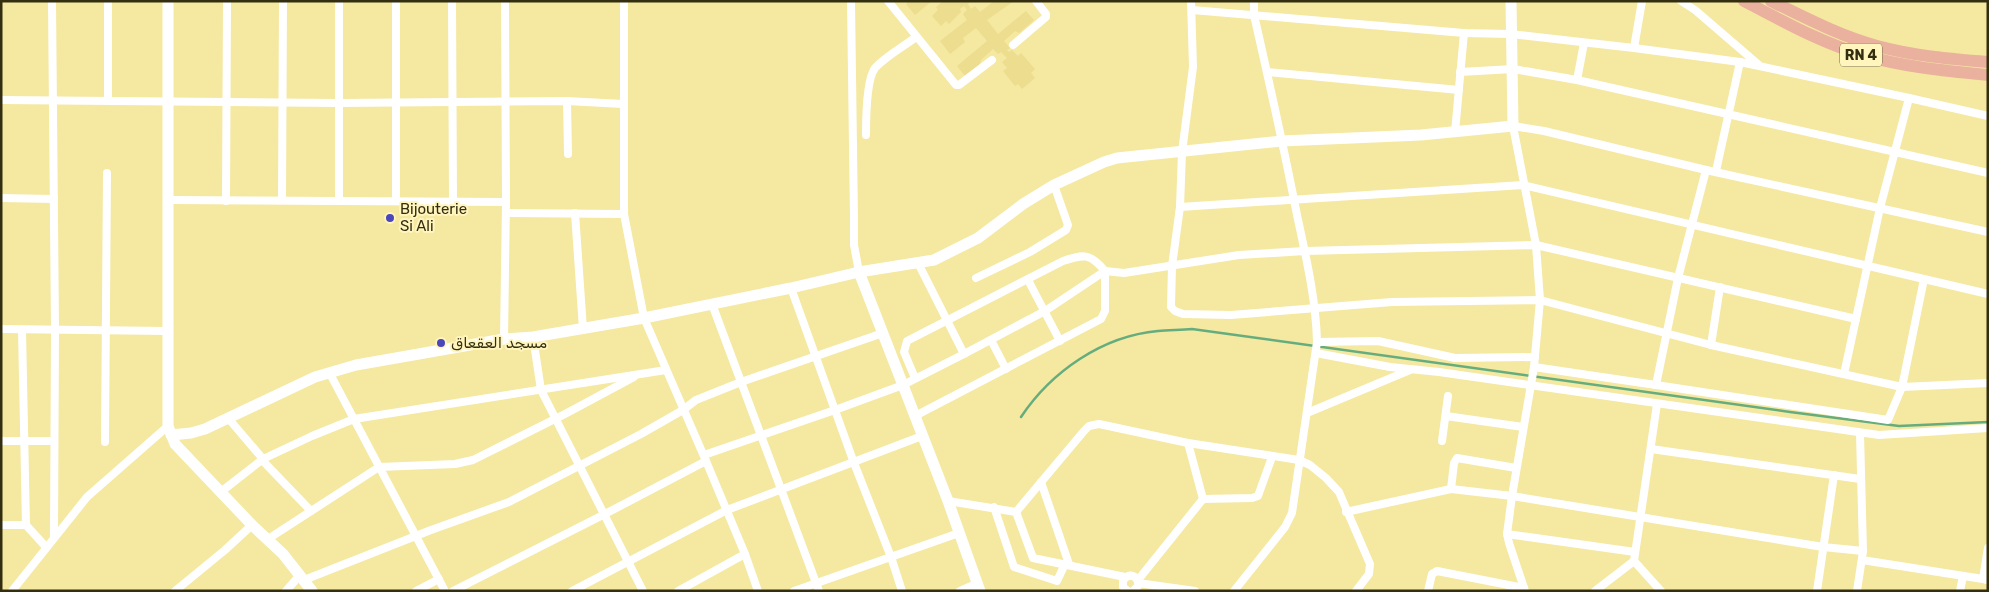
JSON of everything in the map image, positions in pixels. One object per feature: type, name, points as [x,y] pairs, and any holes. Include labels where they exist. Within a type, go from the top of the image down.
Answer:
[{"type":"main road","name":"RN 4","points":[[1744,1],[1812,35],[1862,55],[1916,67],[1988,75]]},
{"type":"main road","name":"RN 4","points":[[1771,1],[1838,33],[1876,46],[1916,54],[1988,62]]},
{"type":"street","points":[[52,1],[55,330],[54,536]]},
{"type":"street","points":[[108,1],[108,101]]},
{"type":"street","points":[[168,1],[169,430],[175,444],[222,491],[252,525],[268,539],[312,591]]},
{"type":"street","points":[[226,200],[227,1]]},
{"type":"street","points":[[282,200],[283,1]]},
{"type":"street","points":[[339,1],[338,103],[340,200]]},
{"type":"street","points":[[396,1],[396,201]]},
{"type":"street","points":[[452,1],[453,201]]},
{"type":"street","points":[[504,339],[506,213],[505,1]]},
{"type":"street","points":[[624,1],[624,214],[644,318],[727,510],[758,591]]},
{"type":"street","points":[[851,1],[854,237],[859,272],[948,501],[978,587],[960,591]]},
{"type":"street","points":[[888,1],[957,86],[992,60]]},
{"type":"street","points":[[1013,45],[1046,17],[1046,14],[1036,1]]},
{"type":"street","points":[[1191,1],[1193,67],[1182,152],[1180,207],[1172,266],[1171,307],[1175,311],[1184,314],[1231,316],[1392,302],[1540,300],[1666,334],[1902,387],[1988,383]]},
{"type":"street","points":[[1234,591],[1289,521],[1292,513],[1317,342],[1315,310],[1305,251],[1254,15],[1254,1]]},
{"type":"street","points":[[1511,1],[1513,126],[1536,245],[1540,300],[1534,367],[1516,468],[1508,534],[1509,543],[1524,590]]},
{"type":"street","points":[[1634,48],[1642,1]]},
{"type":"street","points":[[1681,1],[1695,10],[1760,66]]},
{"type":"street","points":[[1192,10],[1464,33],[1511,34],[1740,62],[1988,116]]},
{"type":"street","points":[[1455,132],[1464,33]]},
{"type":"street","points":[[866,135],[868,103],[873,73],[883,62],[916,37]]},
{"type":"street","points":[[1577,80],[1584,43]]},
{"type":"street","points":[[1716,171],[1740,62]]},
{"type":"street","points":[[1460,72],[1513,70],[1577,80],[1988,173]]},
{"type":"street","points":[[1267,72],[1460,90]]},
{"type":"street","points":[[1844,374],[1880,208],[1909,98]]},
{"type":"street","points":[[1,100],[338,103],[452,103],[504,100],[623,104]]},
{"type":"street","points":[[567,101],[568,154]]},
{"type":"street","points":[[12,591],[87,497],[169,430],[198,432],[328,372],[356,365],[504,339],[533,337],[644,318],[859,272],[934,260],[978,238],[1023,204],[1054,185],[1117,158],[1282,141],[1455,132],[1513,126],[1544,131],[1706,170],[1988,232]]},
{"type":"street","points":[[1656,385],[1678,278],[1706,170]]},
{"type":"street","points":[[105,442],[107,173]]},
{"type":"street","points":[[976,278],[1030,252],[1066,230],[1068,225],[1054,185]]},
{"type":"street","points":[[1180,207],[1523,185],[1988,294]]},
{"type":"street","points":[[1,198],[54,199]]},
{"type":"street","points":[[168,200],[506,202]]},
{"type":"street","points":[[506,213],[575,212],[624,214]]},
{"type":"street","points":[[575,212],[583,329]]},
{"type":"street","points":[[453,591],[604,516],[705,458],[761,435],[903,385],[1045,311],[1105,271],[1124,273],[1239,255],[1305,251],[1536,245],[1856,320]]},
{"type":"street","points":[[915,378],[904,352],[907,341],[1063,261],[1080,255],[1095,259],[1105,271],[1106,311],[1088,327],[915,416]]},
{"type":"street","points":[[918,263],[964,354]]},
{"type":"street","points":[[1534,367],[1886,420],[1890,418],[1902,387],[1924,278]]},
{"type":"street","points":[[1028,280],[1060,341]]},
{"type":"street","points":[[1712,345],[1720,287]]},
{"type":"street","points":[[791,288],[902,591]]},
{"type":"street","points":[[712,304],[818,587]]},
{"type":"street","points":[[1,329],[168,331]]},
{"type":"street","points":[[22,330],[26,525],[46,547]]},
{"type":"street","points":[[286,591],[415,537],[509,502],[683,410],[696,400],[741,382],[883,333]]},
{"type":"street","points":[[533,337],[541,390],[554,419],[643,591]]},
{"type":"street","points":[[991,340],[1006,368]]},
{"type":"street","points":[[1317,342],[1378,341],[1455,358],[1535,357]]},
{"type":"street","points":[[1316,353],[1390,367],[1530,385],[1860,433],[1879,435],[1988,428]]},
{"type":"street","points":[[222,491],[263,460],[312,436],[354,419],[666,370]]},
{"type":"street","points":[[1307,413],[1412,370]]},
{"type":"street","points":[[328,372],[445,591]]},
{"type":"street","points":[[268,539],[379,467],[467,462],[498,449],[639,374]]},
{"type":"street","points":[[1442,441],[1448,396]]},
{"type":"street","points":[[1595,591],[1634,561],[1657,404]]},
{"type":"street","points":[[1446,416],[1523,427]]},
{"type":"street","points":[[228,418],[263,460],[311,511]]},
{"type":"street","points":[[1016,512],[1084,430],[1099,424],[1188,443],[1299,460],[1316,470],[1335,486],[1370,564],[1369,574],[1356,591]]},
{"type":"street","points":[[1857,591],[1863,551],[1860,433]]},
{"type":"street","points":[[572,591],[727,510],[922,436]]},
{"type":"street","points":[[1,441],[54,441]]},
{"type":"street","points":[[1188,443],[1203,499]]},
{"type":"street","points":[[1651,449],[1860,479]]},
{"type":"street","points":[[1203,499],[1252,498],[1258,496],[1272,457]]},
{"type":"street","points":[[1451,489],[1454,463],[1458,458],[1516,468]]},
{"type":"street","points":[[1817,591],[1834,475]]},
{"type":"street","points":[[1042,482],[1067,564],[1057,581],[1056,591]]},
{"type":"street","points":[[1346,512],[1451,489],[1512,496],[1823,547],[1863,551]]},
{"type":"street","points":[[1132,591],[1138,586],[1138,581],[1203,499]]},
{"type":"street","points":[[948,501],[1016,512]]},
{"type":"street","points":[[994,507],[1014,566],[1057,581]]},
{"type":"street","points":[[1016,512],[1033,558],[1037,560],[1067,564],[1125,577],[1132,575],[1138,581],[1195,591]]},
{"type":"street","points":[[1,525],[26,525]]},
{"type":"street","points":[[175,591],[252,525]]},
{"type":"street","points":[[794,591],[818,587],[891,557],[959,533]]},
{"type":"street","points":[[1508,534],[1636,552]]},
{"type":"street","points":[[1862,560],[1985,580],[1988,548]]},
{"type":"street","points":[[678,591],[745,554]]},
{"type":"street","points":[[1634,561],[1661,591]]},
{"type":"street","points":[[1428,591],[1432,574],[1437,571],[1524,590]]},
{"type":"street","points":[[1960,591],[1963,576]]},
{"type":"street","points":[[1125,577],[1123,586],[1128,591]]},
{"type":"street","points":[[416,591],[439,579]]},
{"type":"shaded area","points":[[909,1],[932,1],[915,15],[906,4]]},
{"type":"shaded area","points":[[943,1],[971,1],[968,4],[971,9],[975,6],[980,12],[994,1],[1014,1],[987,20],[998,34],[1026,11],[1034,20],[1019,33],[1015,31],[1004,41],[1010,48],[1007,50],[1009,52],[1012,50],[1018,56],[1021,53],[1035,69],[1031,73],[1035,78],[1022,89],[1018,84],[1015,86],[1003,71],[1007,68],[1002,62],[1007,58],[1001,52],[998,54],[993,49],[981,60],[980,64],[965,76],[957,66],[987,41],[976,28],[963,38],[965,42],[950,54],[940,41],[967,20],[963,14],[967,10],[964,6],[960,9],[961,12],[949,24],[946,21],[941,26],[932,16],[938,10],[936,7]]},
{"type":"waterway","points":[[1021,417],[1047,385],[1063,371],[1098,349],[1117,340],[1137,334],[1192,329],[1899,426],[1988,422]]},
{"type":"place","name":"Bijouterie Si Ali","points":[[390,218]]},
{"type":"place","name":"مسجد العقعاق","points":[[441,343]]}]
